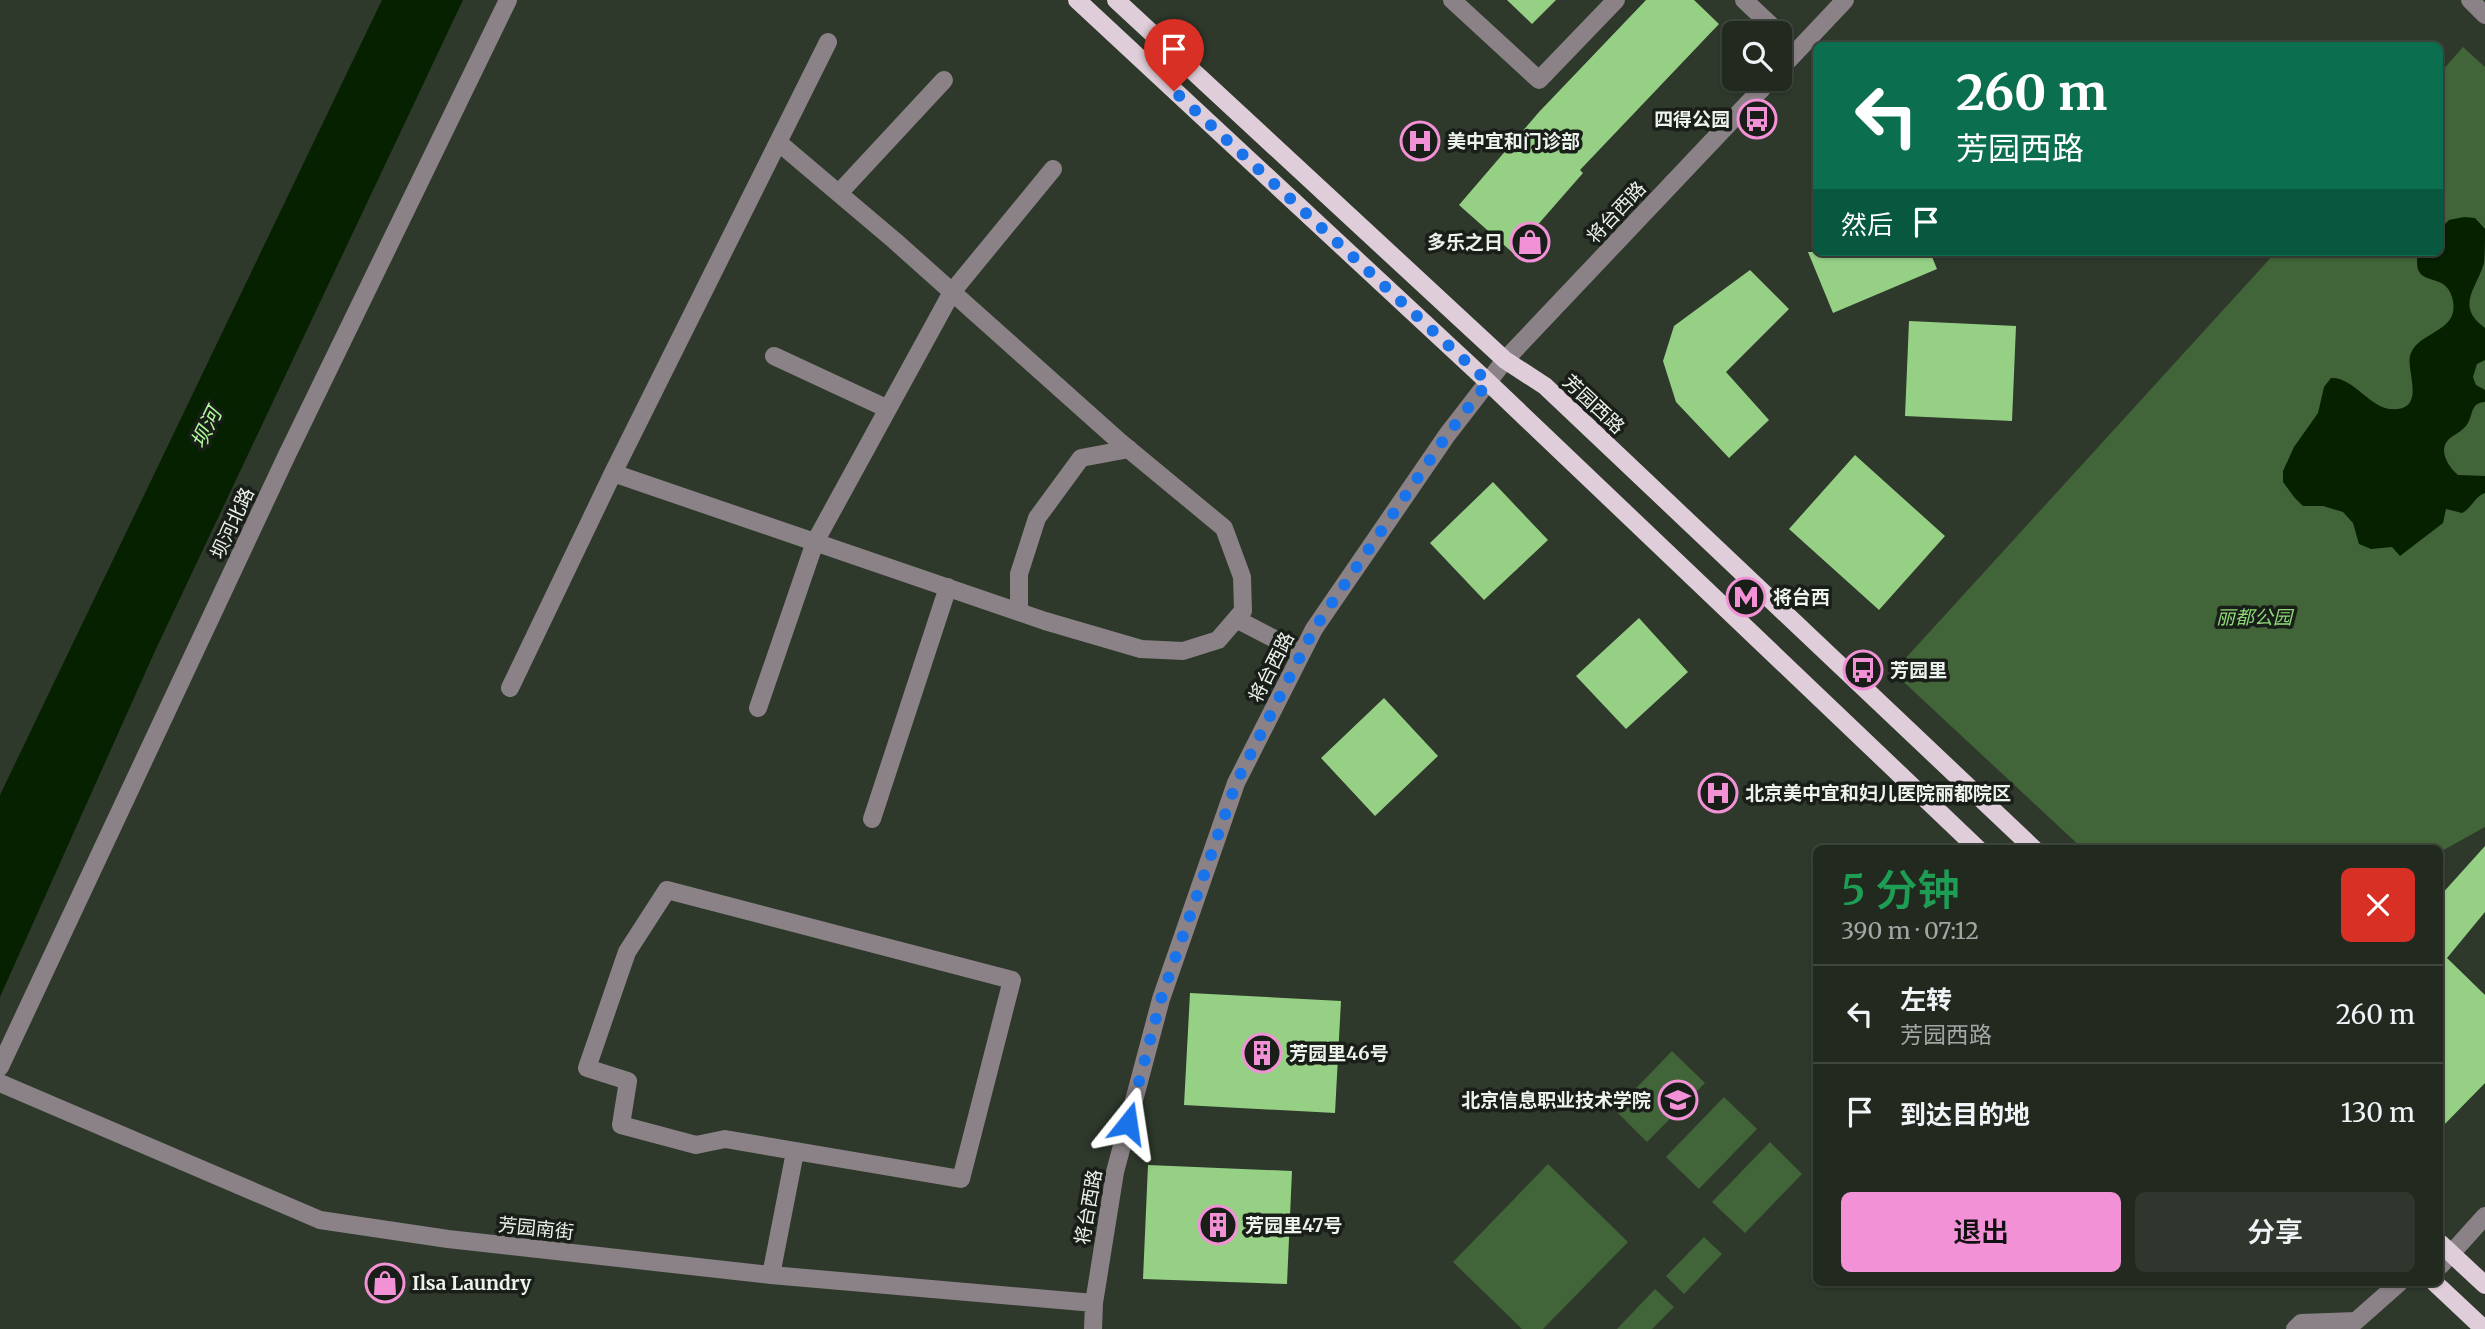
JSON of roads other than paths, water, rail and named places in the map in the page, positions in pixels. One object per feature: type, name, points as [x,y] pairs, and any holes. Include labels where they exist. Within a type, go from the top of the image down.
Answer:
[{"type":"main road","points":[[1077,0],[1488,382],[1975,845]]},
{"type":"main road","name":"芳园西路","points":[[1116,0],[1504,360],[1545,386],[2030,845]]},
{"type":"main road","points":[[2443,1254],[2485,1285]]},
{"type":"main road","points":[[2438,1286],[2484,1329]]},
{"type":"street","name":"坝河北路","points":[[0,1067],[286,457],[508,0]]},
{"type":"street","points":[[1452,0],[1539,80],[1616,0]]},
{"type":"street","points":[[1744,0],[1767,21]]},
{"type":"street","points":[[1792,56],[1845,0]]},
{"type":"street","points":[[2470,0],[2485,15]]},
{"type":"street","points":[[510,688],[613,473],[828,42]]},
{"type":"street","points":[[1792,44],[1798,50]]},
{"type":"street","points":[[839,193],[944,80]]},
{"type":"street","name":"将台西路","points":[[1093,1329],[1094,1303],[1115,1172],[1161,999],[1236,783],[1314,629],[1447,435],[1504,360],[1760,91]]},
{"type":"street","points":[[613,473],[1019,612],[1141,649],[1183,651],[1218,640],[1243,611],[1242,577],[1224,528],[1129,449],[778,142]]},
{"type":"street","points":[[758,708],[815,542],[952,292],[1053,169]]},
{"type":"street","points":[[774,356],[888,409]]},
{"type":"street","points":[[1019,612],[1019,574],[1037,517],[1081,458],[1129,449]]},
{"type":"street","points":[[872,819],[947,587]]},
{"type":"street","points":[[1236,620],[1302,653]]},
{"type":"street","points":[[667,890],[1012,980],[961,1180],[795,1152],[725,1139],[696,1145],[621,1125],[628,1081],[587,1068],[626,952],[667,890]]},
{"type":"street","name":"芳园南街","points":[[0,1083],[320,1220],[448,1239],[771,1275],[1094,1303]]},
{"type":"street","points":[[771,1275],[795,1152]]},
{"type":"street","points":[[2443,1254],[2485,1216]]},
{"type":"street","points":[[2295,1329],[2301,1322],[2356,1321],[2396,1286]]},
{"type":"water","name":"坝河","points":[[382,0],[463,0],[155,651],[0,997],[0,795]]},
{"type":"water","points":[[2475,218],[2485,229],[2484,263],[2469,305],[2476,320],[2485,328],[2485,360],[2477,364],[2473,377],[2476,385],[2485,390],[2485,402],[2474,407],[2466,426],[2445,444],[2444,454],[2448,464],[2458,475],[2485,476],[2485,493],[2462,513],[2446,509],[2443,523],[2400,556],[2392,547],[2371,549],[2359,544],[2353,523],[2343,512],[2323,506],[2303,506],[2283,482],[2283,471],[2294,447],[2318,413],[2324,387],[2331,378],[2348,383],[2388,409],[2398,409],[2411,401],[2411,353],[2423,339],[2446,324],[2454,309],[2448,289],[2419,272],[2418,256],[2443,256],[2443,226],[2449,220]]},
{"type":"place","name":"四得公园","points":[[1757,119]]},
{"type":"place","name":"美中宜和门诊部","points":[[1420,141]]},
{"type":"place","name":"多乐之日","points":[[1530,242]]},
{"type":"place","name":"将台西","points":[[1746,597]]},
{"type":"place","name":"芳园里","points":[[1863,670]]},
{"type":"place","name":"北京美中宜和妇儿医院丽都院区","points":[[1718,793]]},
{"type":"place","name":"芳园里46号","points":[[1262,1053]]},
{"type":"place","name":"北京信息职业技术学院","points":[[1678,1100]]},
{"type":"place","name":"芳园里47号","points":[[1218,1225]]},
{"type":"place","name":"Ilsa Laundry","points":[[385,1283]]},
{"type":"park label","name":"丽都公园","points":[[2254,617]]}]
